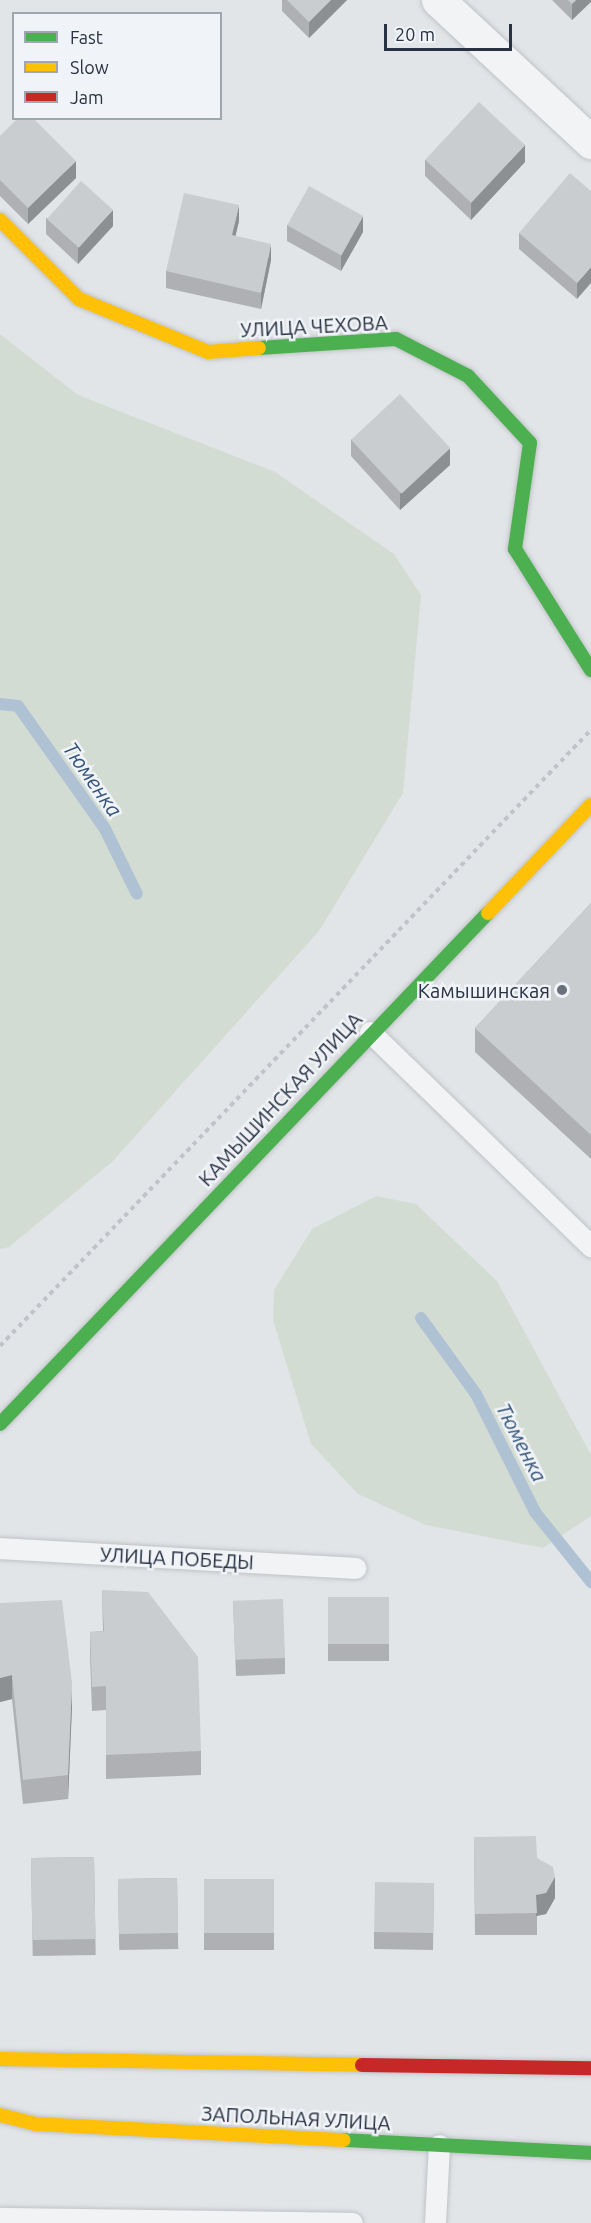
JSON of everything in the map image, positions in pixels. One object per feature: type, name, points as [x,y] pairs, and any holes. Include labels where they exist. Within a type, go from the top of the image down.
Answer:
[{"type":"street","points":[[438,0],[591,142]]},
{"type":"street","name":"УЛИЦА ЧЕХОВА","points":[[0,220],[79,299],[208,352],[396,339],[468,376],[530,443],[515,549],[591,670]]},
{"type":"street","name":"КАМЫШИНСКАЯ УЛИЦА","points":[[0,1424],[370,1032],[591,805]]},
{"type":"street","points":[[0,2059],[591,2068]]},
{"type":"street","name":"ЗАПОЛЬНАЯ УЛИЦА","points":[[0,2115],[36,2124],[591,2152]]},
{"type":"lane","points":[[370,1032],[591,1246]]},
{"type":"lane","name":"УЛИЦА ПОБЕДЫ","points":[[0,1548],[355,1568]]},
{"type":"lane","points":[[435,2223],[440,2145]]},
{"type":"lane","points":[[0,2218],[352,2223]]},
{"type":"path","points":[[0,1346],[591,730]]},
{"type":"shaded area","points":[[0,334],[78,395],[275,472],[394,554],[421,595],[403,793],[319,931],[113,1161],[9,1247],[0,1249]]},
{"type":"shaded area","points":[[376,1196],[416,1204],[497,1281],[591,1455],[591,1516],[543,1548],[426,1525],[358,1494],[311,1444],[273,1320],[274,1290],[312,1229]]},
{"type":"building","points":[[287,0],[331,0],[309,22]]},
{"type":"building","points":[[479,102],[525,145],[471,203],[425,160]]},
{"type":"building","points":[[16,120],[35,120],[76,161],[28,208],[0,180],[0,136]]},
{"type":"building","points":[[570,173],[591,191],[591,267],[577,283],[519,233]]},
{"type":"building","points":[[81,181],[113,210],[79,248],[47,219]]},
{"type":"building","points":[[309,186],[363,216],[341,255],[287,225]]},
{"type":"building","points":[[184,193],[239,205],[232,235],[271,244],[261,293],[166,271]]},
{"type":"building","points":[[400,394],[450,448],[401,494],[351,440]]},
{"type":"building","name":"Камышинская","points":[[591,903],[591,1135],[475,1028]]},
{"type":"building","points":[[102,1590],[148,1592],[198,1657],[201,1751],[106,1755],[106,1686],[92,1687],[90,1632],[104,1631]]},
{"type":"building","points":[[328,1597],[389,1597],[389,1644],[328,1644]]},
{"type":"building","points":[[283,1599],[285,1658],[235,1660],[233,1601]]},
{"type":"building","points":[[62,1600],[72,1683],[68,1775],[23,1780],[12,1675],[0,1678],[0,1603]]},
{"type":"building","points":[[536,1836],[537,1858],[553,1867],[555,1877],[546,1893],[536,1895],[537,1913],[475,1914],[474,1837]]},
{"type":"building","points":[[94,1857],[95,1939],[32,1940],[31,1858]]},
{"type":"building","points":[[177,1878],[178,1933],[119,1934],[118,1879]]},
{"type":"building","points":[[204,1879],[274,1879],[274,1933],[204,1933]]},
{"type":"building","points":[[375,1882],[434,1883],[433,1933],[374,1932]]},
{"type":"waterway","name":"Тюменка","points":[[0,704],[18,706],[105,829],[137,894]]},
{"type":"waterway","name":"Тюменка","points":[[421,1318],[476,1394],[535,1512],[591,1582]]},
{"type":"traffic: fast","points":[[259,348],[396,339],[468,376],[530,443],[515,549],[591,670]]},
{"type":"traffic: fast","points":[[0,1424],[488,913]]},
{"type":"traffic: fast","points":[[344,2140],[591,2153]]},
{"type":"traffic: slow","points":[[0,220],[79,299],[208,352],[259,348]]},
{"type":"traffic: slow","points":[[488,913],[591,805]]},
{"type":"traffic: slow","points":[[0,2059],[362,2065]]},
{"type":"traffic: slow","points":[[0,2115],[36,2124],[344,2140]]},
{"type":"traffic: jam","points":[[362,2065],[591,2068]]},
{"type":"place","name":"Камышинская","points":[[562,990]]}]
